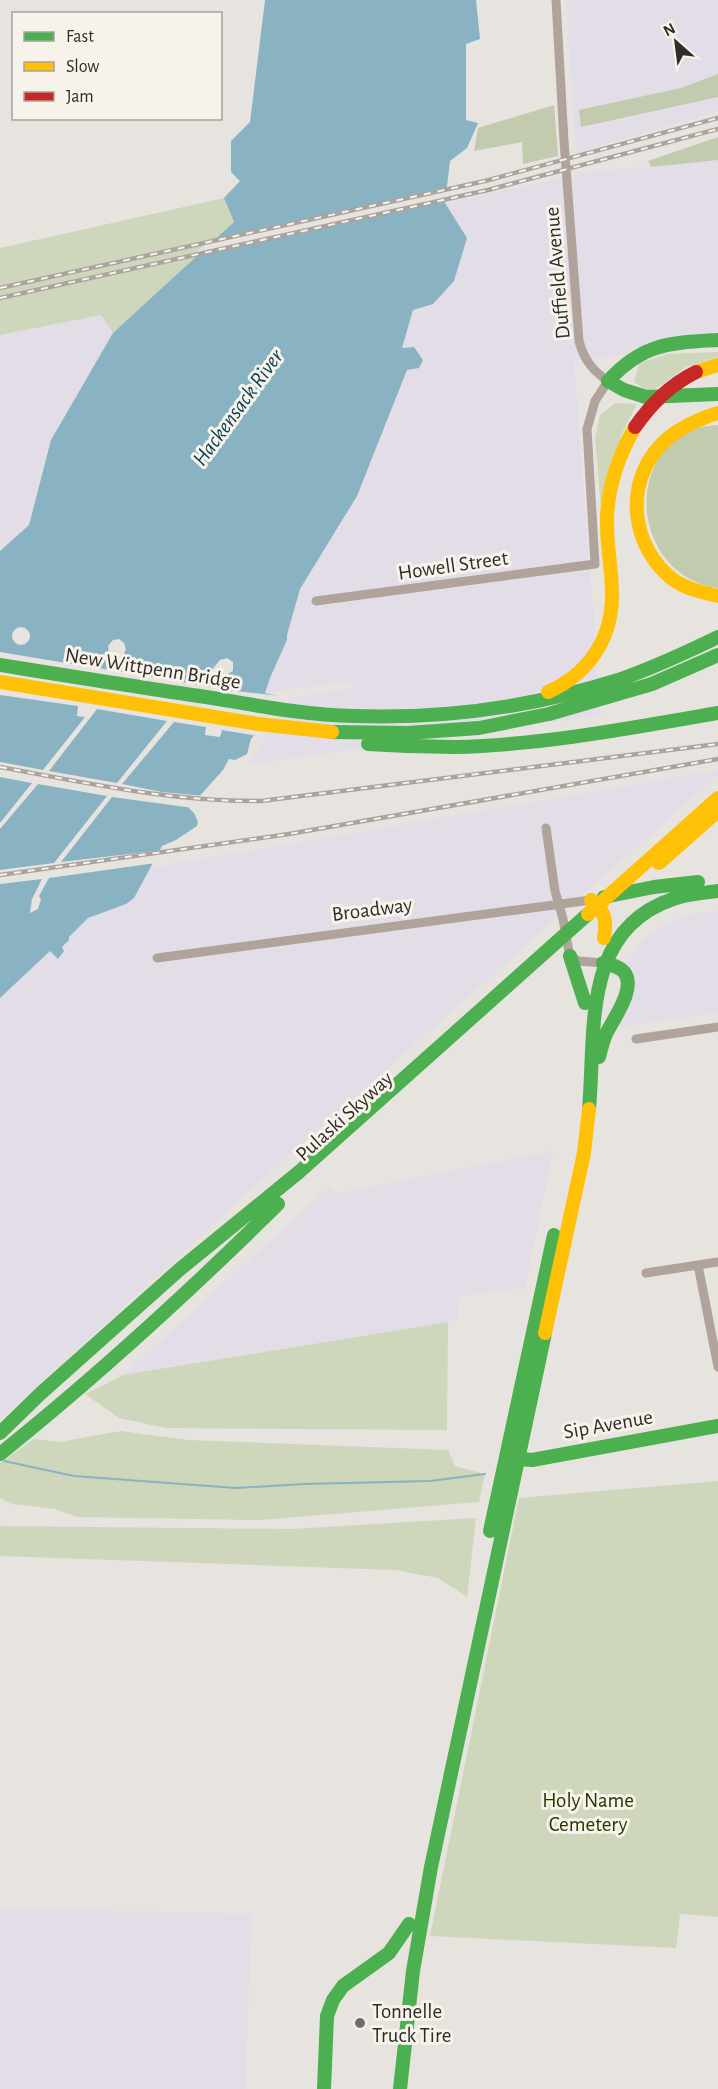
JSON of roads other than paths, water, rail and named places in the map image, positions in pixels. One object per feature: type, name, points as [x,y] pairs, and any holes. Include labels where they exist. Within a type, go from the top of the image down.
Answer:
[{"type":"main road","points":[[718,340],[668,344],[647,350],[624,363],[608,381],[645,398],[718,394]]},
{"type":"main road","points":[[501,707],[556,689],[586,667],[599,649],[607,630],[611,608],[607,520],[609,496],[618,459],[634,427],[660,396],[677,382],[696,372],[718,365]]},
{"type":"main road","points":[[718,413],[685,426],[657,449],[648,461],[642,476],[636,507],[644,543],[663,572],[687,588],[718,596]]},
{"type":"main road","points":[[501,707],[529,704],[602,685],[650,668],[718,637]]},
{"type":"main road","points":[[626,691],[718,648]]},
{"type":"main road","points":[[626,691],[669,677],[718,654]]},
{"type":"main road","name":"New Wittpenn Bridge","points":[[0,664],[299,712],[344,716],[407,717],[501,707]]},
{"type":"main road","name":"New Wittpenn Bridge","points":[[0,682],[258,724],[339,733],[387,734],[479,728],[549,714],[626,691]]},
{"type":"main road","points":[[258,724],[297,735],[357,743],[444,748],[524,744],[718,713]]},
{"type":"main road","name":"Pulaski Skyway","points":[[0,1433],[184,1265],[299,1172],[718,798]]},
{"type":"main road","name":"Pulaski Skyway","points":[[0,1454],[61,1405],[205,1276],[298,1185],[718,811]]},
{"type":"main road","points":[[591,900],[654,886],[718,880]]},
{"type":"main road","points":[[604,938],[622,916],[640,902],[682,884]]},
{"type":"main road","points":[[388,2089],[408,1924],[426,1828],[580,1170],[590,1093],[597,963],[618,936],[645,912],[675,898],[718,891]]},
{"type":"main road","points":[[400,2089],[415,1961],[431,1866],[574,1141],[578,1114],[585,1003],[604,938],[605,915],[600,907],[591,900]]},
{"type":"main road","points":[[570,956],[585,1003]]},
{"type":"main road","points":[[590,1093],[604,1040],[628,991],[628,983],[623,972],[614,965],[597,963]]},
{"type":"main road","name":"Sip Avenue","points":[[512,1458],[532,1460],[718,1426]]},
{"type":"main road","points":[[324,2089],[327,2016],[333,2000],[343,1986],[389,1953],[408,1924]]},
{"type":"street","name":"Duffield Avenue","points":[[556,0],[579,341],[589,365],[608,381]]},
{"type":"street","name":"Howell Street","points":[[316,601],[595,564],[587,429],[595,401],[608,381]]},
{"type":"street","points":[[546,828],[570,956],[579,961],[597,963]]},
{"type":"street","name":"Broadway","points":[[157,958],[591,900]]},
{"type":"street","points":[[636,1039],[718,1027]]},
{"type":"street","points":[[646,1273],[718,1262]]},
{"type":"street","points":[[698,1265],[714,1325],[718,1367]]},
{"type":"water","name":"Hackensack River","points":[[265,0],[476,0],[480,39],[466,44],[466,120],[478,123],[467,148],[450,161],[445,203],[467,238],[454,281],[433,304],[413,310],[402,348],[414,347],[423,360],[419,368],[407,370],[357,496],[300,589],[287,640],[265,693],[287,698],[251,739],[247,754],[235,760],[229,759],[223,770],[189,808],[198,822],[197,826],[162,846],[134,898],[126,904],[88,918],[69,937],[58,959],[50,951],[0,998],[0,551],[29,525],[51,440],[113,333],[234,222],[224,198],[240,181],[231,172],[231,141],[250,122]]},
{"type":"waterway","points":[[4,1461],[74,1476],[236,1488],[430,1481],[485,1474]]},
{"type":"railway","points":[[0,288],[485,181],[718,118]]},
{"type":"railway","points":[[0,298],[488,190],[718,129]]},
{"type":"railway","points":[[0,767],[163,795],[261,801],[718,744]]},
{"type":"railway","points":[[0,875],[289,834],[718,759]]},
{"type":"place","name":"Tonnelle Truck Tire","points":[[360,2023]]},
{"type":"park label","name":"Holy Name Cemetery","points":[[588,1812]]}]
